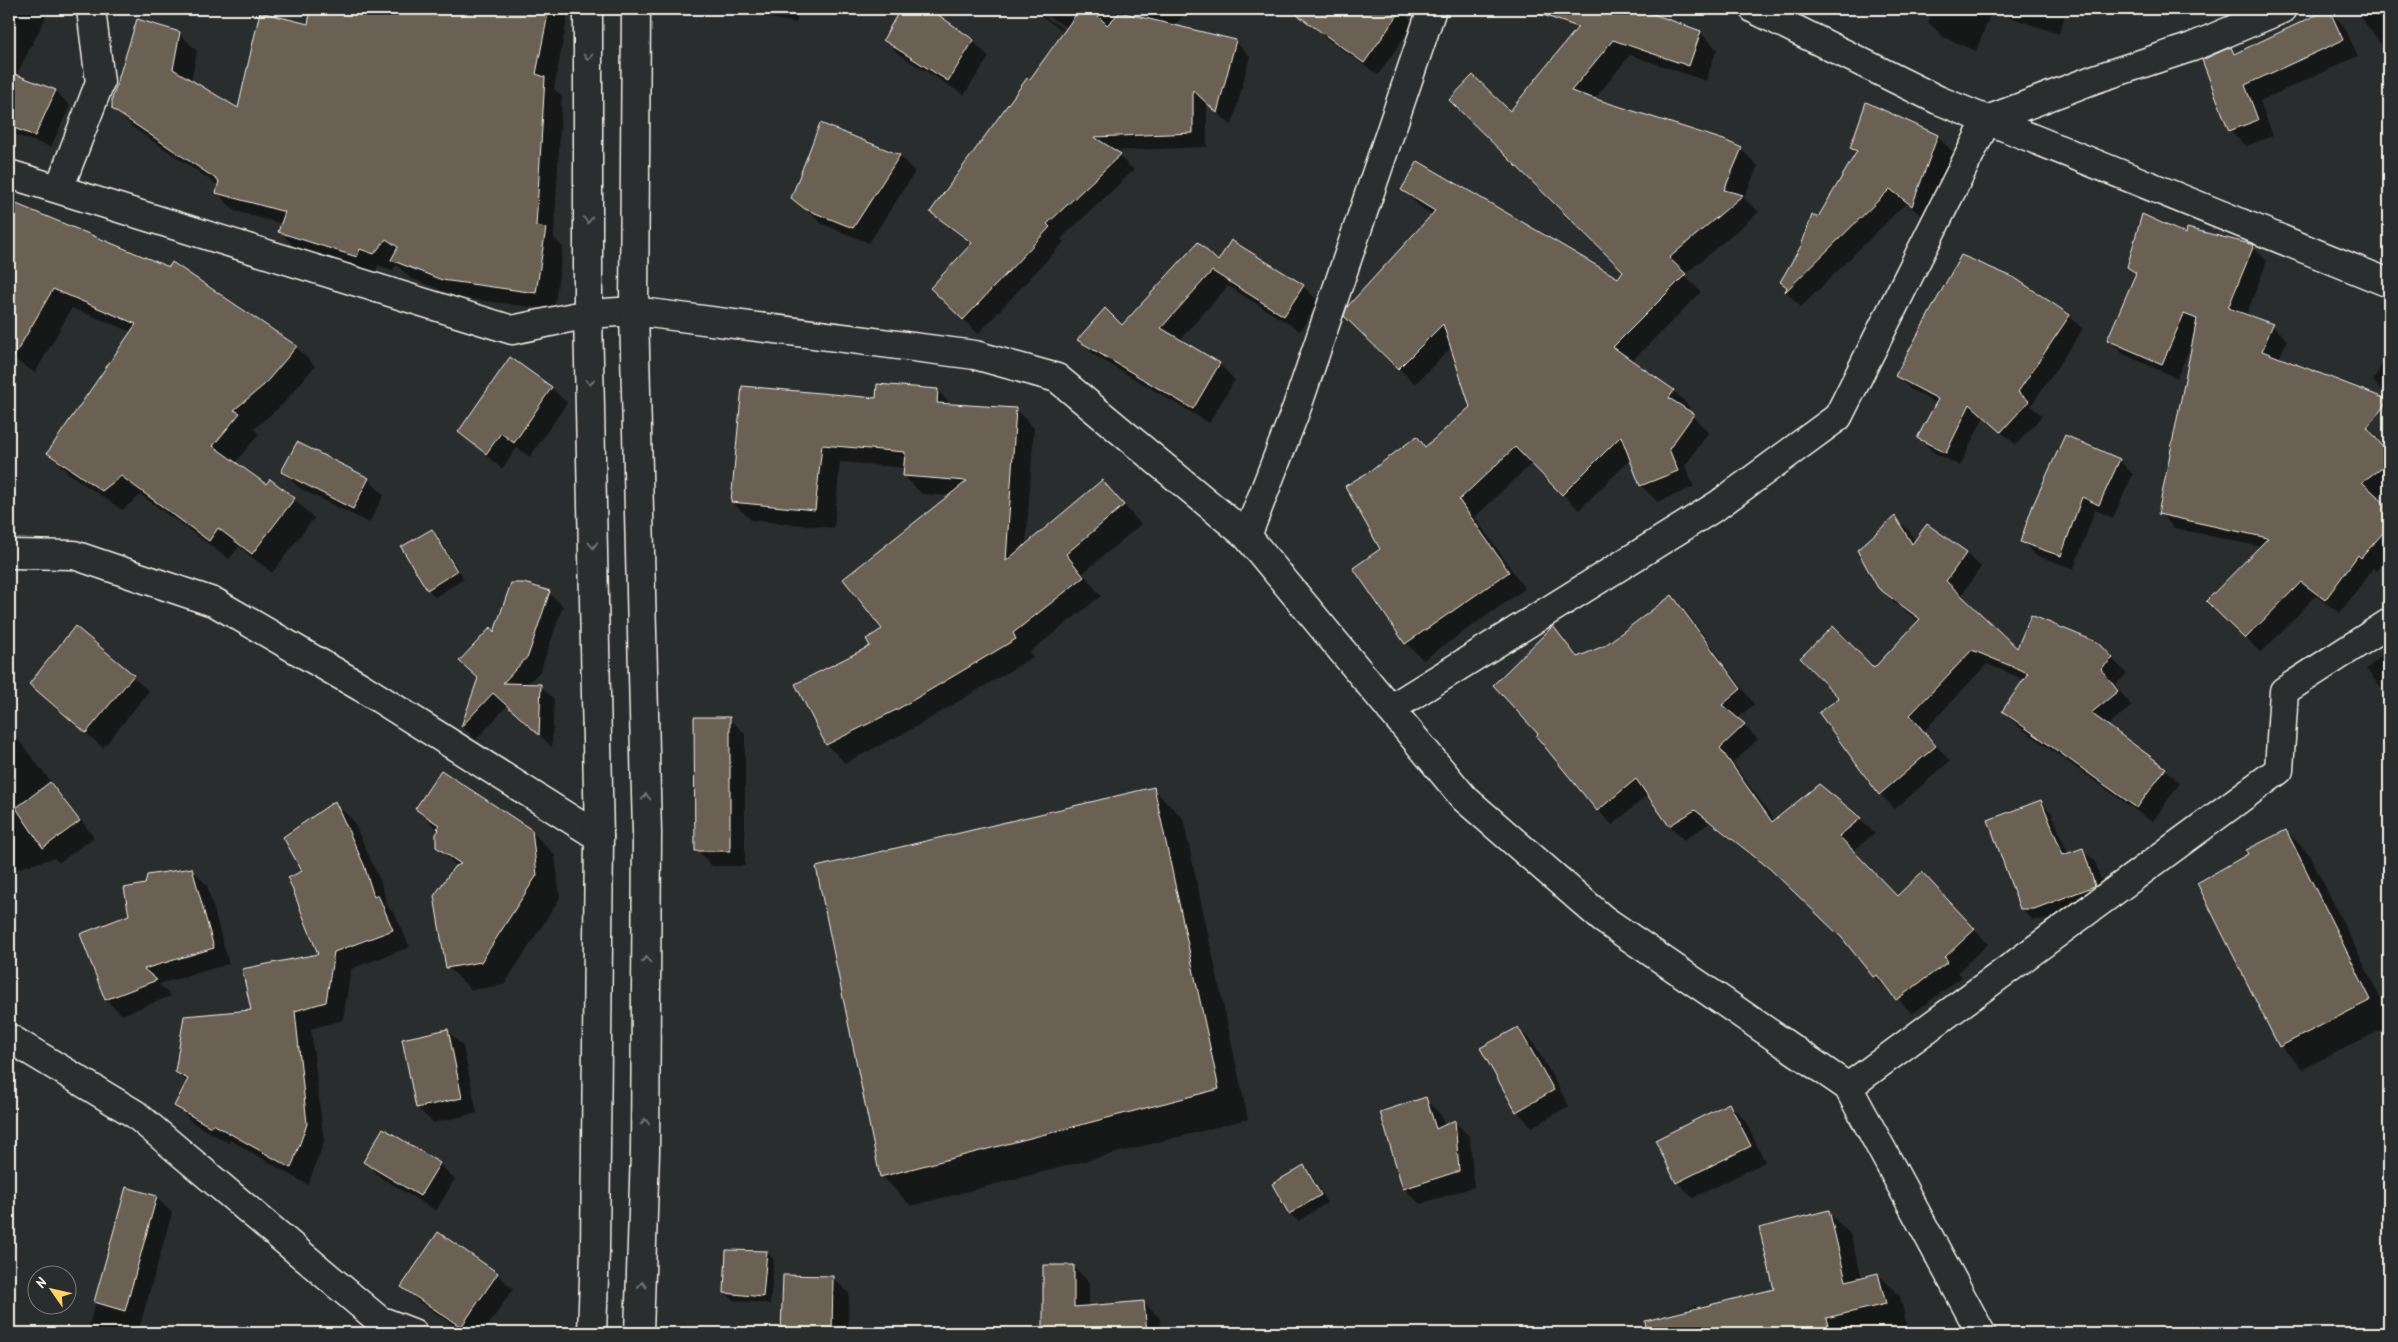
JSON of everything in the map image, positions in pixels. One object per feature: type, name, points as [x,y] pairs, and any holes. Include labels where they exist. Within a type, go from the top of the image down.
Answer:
[{"type":"street","points":[[59,190],[100,82],[91,9]]},
{"type":"street","points":[[588,9],[588,314],[599,837],[592,1333]]},
{"type":"street","points":[[636,9],[634,311],[647,833],[645,1152],[640,1333]]},
{"type":"street","points":[[1247,536],[1297,407],[1432,9]]},
{"type":"street","points":[[1754,9],[1938,100],[2389,283]]},
{"type":"street","points":[[1390,708],[1718,504],[1838,417],[1987,120],[2095,79],[2192,47],[2282,9]]},
{"type":"street","points":[[9,174],[512,330],[588,314],[634,311],[975,355],[1057,378],[1247,536],[1464,798],[1603,919],[1848,1087],[1981,1333]]},
{"type":"street","points":[[9,554],[74,555],[216,603],[361,687],[599,837]]},
{"type":"street","points":[[1848,1087],[2279,770],[2284,691],[2389,623]]},
{"type":"street","points":[[9,1038],[135,1114],[378,1320],[413,1333]]},
{"type":"building","points":[[311,9],[549,9],[536,74],[545,77],[536,226],[546,228],[536,293],[442,280],[391,260],[398,247],[386,239],[374,254],[360,249],[357,257],[278,232],[285,212],[216,193],[219,181],[112,109],[112,99],[137,19],[180,32],[173,69],[238,108],[260,12],[308,24]]},
{"type":"building","points":[[900,9],[930,9],[974,40],[948,81],[883,40]]},
{"type":"building","points":[[1080,9],[1091,9],[1107,25],[1120,12],[1236,40],[1217,113],[1193,90],[1193,133],[1094,137],[1121,154],[1047,224],[1050,227],[963,320],[930,288],[972,243],[930,212],[1027,78],[1030,79]]},
{"type":"building","points":[[1289,9],[1402,9],[1364,63]]},
{"type":"building","points":[[1540,9],[1639,9],[1701,31],[1689,66],[1613,40],[1571,91],[1724,140],[1742,148],[1724,190],[1743,195],[1669,258],[1686,274],[1613,347],[1674,390],[1669,398],[1694,414],[1669,449],[1678,471],[1640,486],[1621,436],[1562,495],[1515,447],[1459,500],[1509,572],[1405,644],[1353,568],[1380,549],[1345,486],[1372,470],[1417,436],[1425,447],[1470,407],[1443,324],[1398,369],[1344,316],[1347,307],[1435,211],[1401,190],[1418,161],[1618,278],[1623,271],[1449,100],[1473,75],[1510,111],[1578,27],[1540,14]]},
{"type":"building","points":[[2329,9],[2343,40],[2245,85],[2258,120],[2229,131],[2202,60],[2231,47],[2234,54]]},
{"type":"building","points":[[9,72],[56,90],[35,136],[9,126]]},
{"type":"building","points":[[1866,102],[1938,135],[1912,206],[1890,189],[1785,292],[1787,287],[1780,282],[1801,246],[1812,215],[1818,217],[1857,151],[1850,148]]},
{"type":"building","points":[[820,123],[900,155],[853,228],[805,209],[791,198]]},
{"type":"building","points":[[9,201],[169,267],[172,262],[297,346],[264,385],[234,410],[240,413],[213,446],[266,484],[270,479],[295,498],[252,554],[218,528],[209,541],[121,476],[102,491],[47,453],[136,324],[53,289],[9,365]]},
{"type":"building","points":[[2142,214],[2186,234],[2187,228],[2254,245],[2228,308],[2273,324],[2262,351],[2389,400],[2367,427],[2389,454],[2389,462],[2362,482],[2389,507],[2389,526],[2361,558],[2358,555],[2325,600],[2301,582],[2245,639],[2206,601],[2268,538],[2158,514],[2197,319],[2184,314],[2162,364],[2107,340],[2136,273],[2127,267]]},
{"type":"building","points":[[1231,240],[1304,285],[1284,316],[1212,271],[1161,328],[1220,363],[1193,409],[1077,340],[1105,308],[1122,325],[1198,242],[1218,261]]},
{"type":"building","points":[[1961,255],[2015,278],[2070,315],[2018,392],[2029,401],[2001,432],[1970,404],[1946,453],[1917,438],[1938,399],[1895,376]]},
{"type":"building","points":[[510,357],[552,387],[514,443],[501,433],[486,454],[458,432]]},
{"type":"building","points":[[877,384],[938,389],[937,403],[1016,408],[1006,561],[1102,480],[1124,505],[1066,554],[1084,577],[1013,633],[1016,639],[898,709],[826,745],[795,684],[870,646],[866,639],[882,629],[843,579],[967,481],[903,476],[905,452],[822,445],[815,510],[731,502],[742,386],[876,398]]},
{"type":"building","points":[[2065,435],[2120,459],[2099,505],[2082,497],[2061,556],[2020,542],[2033,505]]},
{"type":"building","points":[[297,442],[369,478],[353,509],[281,472]]},
{"type":"building","points":[[1895,516],[1912,544],[1927,524],[1967,552],[1946,581],[2017,648],[2031,615],[2099,643],[2113,658],[2101,669],[2118,691],[2091,713],[2166,768],[2137,808],[2002,711],[2028,673],[1972,650],[1910,715],[1936,746],[1879,795],[1819,713],[1839,698],[1800,658],[1833,626],[1874,668],[1920,619],[1878,588],[1857,550]]},
{"type":"building","points":[[432,529],[457,571],[427,590],[401,547]]},
{"type":"building","points":[[511,583],[524,583],[550,591],[528,656],[503,683],[541,684],[539,735],[493,693],[461,727],[478,678],[459,661],[491,627],[494,632]]},
{"type":"building","points":[[1672,595],[1741,689],[1722,705],[1745,724],[1720,748],[1772,822],[1819,784],[1861,818],[1839,836],[1897,896],[1922,872],[1975,929],[1945,957],[1948,962],[1896,1000],[1877,975],[1873,977],[1842,938],[1770,869],[1695,810],[1669,826],[1636,779],[1597,811],[1536,736],[1538,734],[1493,685],[1553,626],[1577,657],[1604,646]]},
{"type":"building","points":[[75,626],[134,675],[86,733],[29,684]]},
{"type":"building","points":[[694,717],[730,717],[730,851],[695,851]]},
{"type":"building","points":[[441,770],[532,830],[537,875],[481,962],[446,968],[434,896],[454,867],[461,864],[436,847],[436,834],[439,830],[437,828],[439,825],[415,809]]},
{"type":"building","points":[[50,782],[80,821],[43,848],[16,808]]},
{"type":"building","points":[[1154,787],[1219,1089],[880,1177],[816,867]]},
{"type":"building","points":[[2041,800],[2063,855],[2083,848],[2095,886],[2034,909],[2020,909],[1988,820]]},
{"type":"building","points":[[335,801],[364,865],[374,897],[378,895],[393,930],[334,952],[326,1002],[295,1011],[307,1124],[291,1168],[213,1124],[211,1127],[174,1106],[188,1079],[175,1072],[184,1016],[251,1010],[242,969],[318,954],[288,878],[302,871],[283,837]]},
{"type":"building","points":[[2286,830],[2371,1000],[2279,1047],[2197,883],[2248,854],[2246,850]]},
{"type":"building","points":[[192,868],[214,948],[144,969],[157,980],[105,1000],[80,934],[129,915],[124,888],[145,884],[147,875]]},
{"type":"building","points":[[1518,1027],[1554,1090],[1516,1112],[1480,1048]]},
{"type":"building","points":[[448,1029],[462,1098],[416,1108],[402,1039]]},
{"type":"building","points":[[1426,1097],[1436,1129],[1455,1120],[1459,1171],[1403,1189],[1380,1112]]},
{"type":"building","points":[[1729,1103],[1751,1146],[1676,1183],[1655,1140]]},
{"type":"building","points":[[383,1128],[440,1163],[420,1196],[363,1162]]},
{"type":"building","points":[[1304,1165],[1321,1195],[1289,1214],[1272,1184]]},
{"type":"building","points":[[126,1187],[157,1196],[125,1311],[94,1302]]},
{"type":"building","points":[[1829,1210],[1846,1281],[1878,1273],[1886,1304],[1826,1318],[1830,1333],[1647,1333],[1645,1321],[1774,1289],[1759,1228]]},
{"type":"building","points":[[438,1232],[498,1273],[461,1327],[401,1287]]},
{"type":"building","points":[[726,1250],[767,1251],[763,1297],[724,1293]]},
{"type":"building","points":[[1043,1265],[1074,1265],[1074,1307],[1144,1301],[1147,1333],[1043,1333]]},
{"type":"building","points":[[783,1275],[833,1276],[832,1333],[781,1333]]}]
